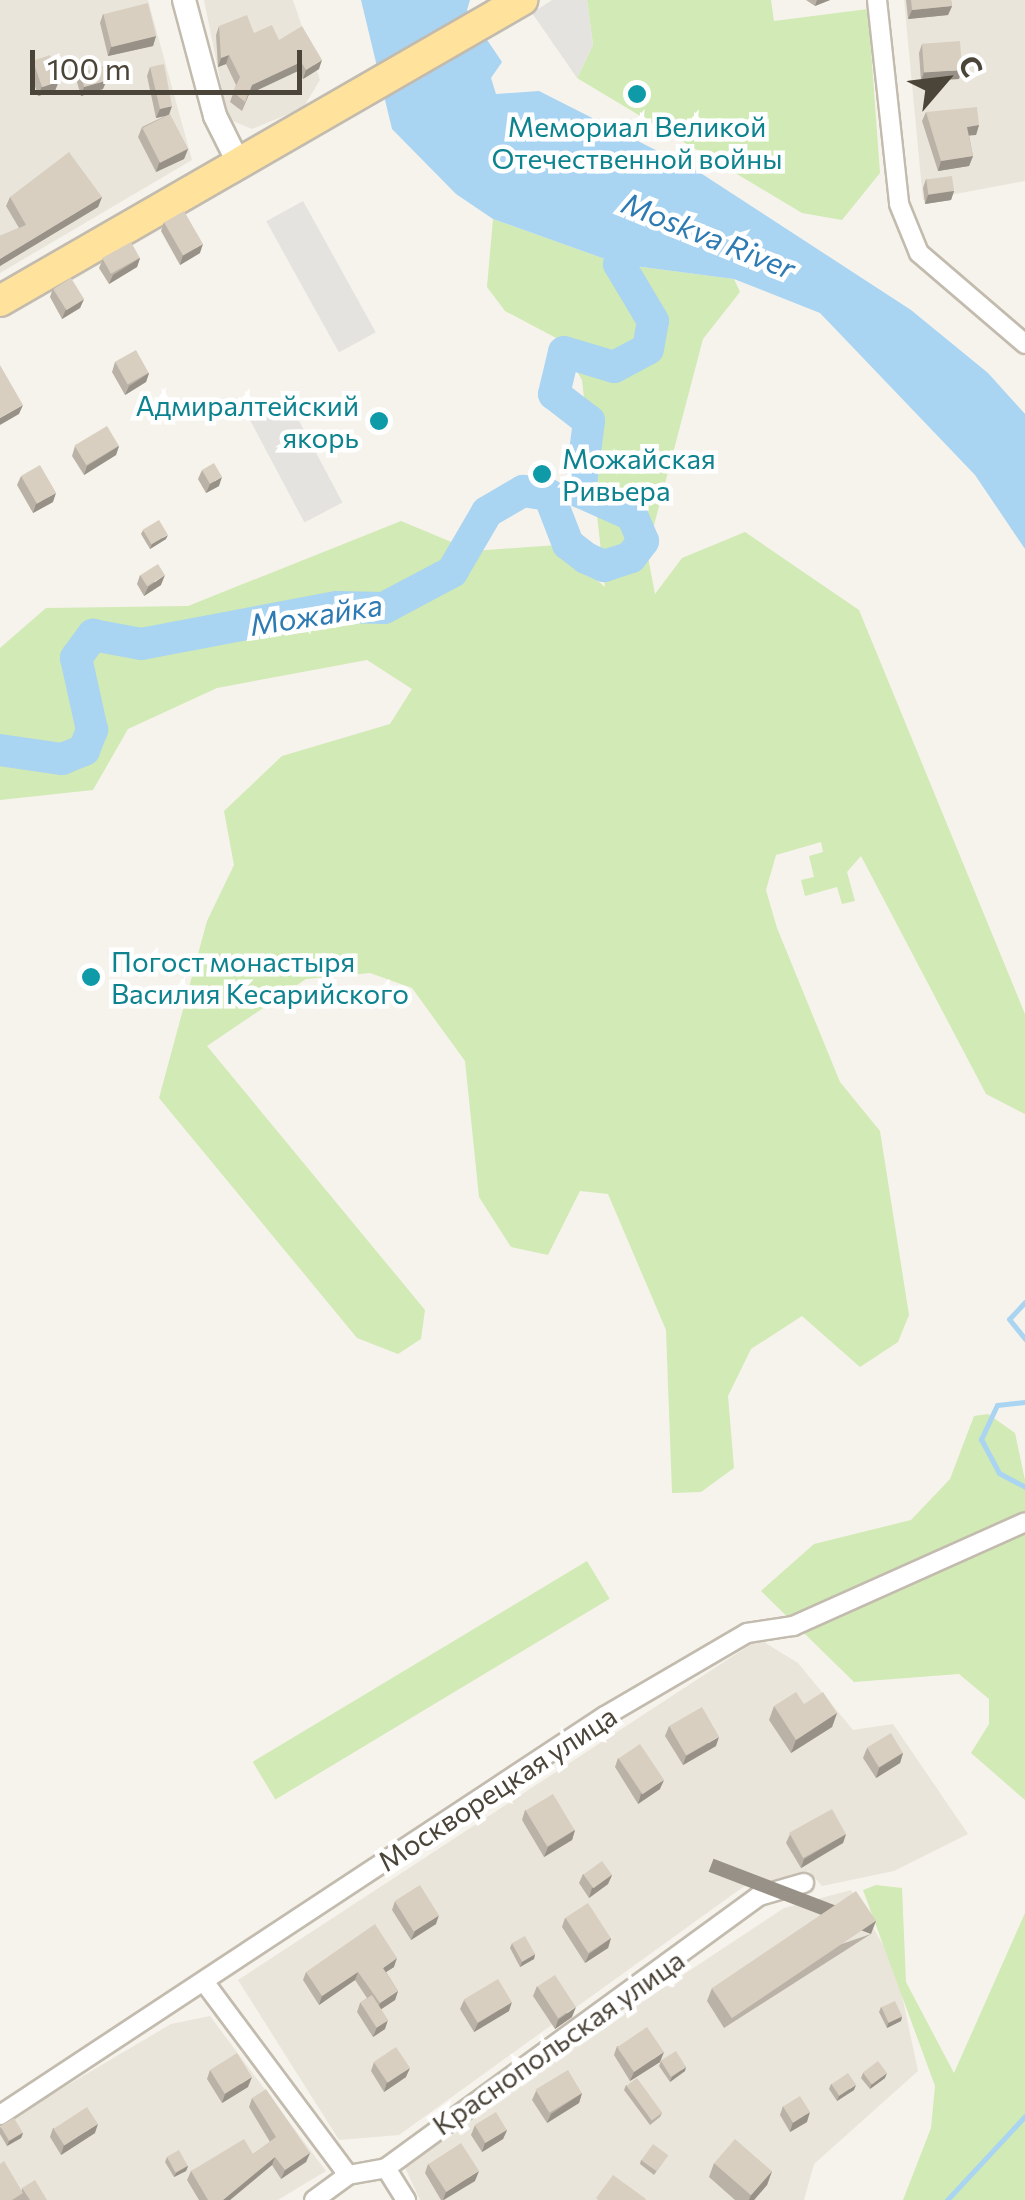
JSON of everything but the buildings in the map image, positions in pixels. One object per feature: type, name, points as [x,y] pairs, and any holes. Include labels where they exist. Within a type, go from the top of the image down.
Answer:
[{"type":"main road","points":[[0,301],[516,3]]},
{"type":"street","points":[[184,0],[215,116],[238,162]]},
{"type":"street","points":[[877,0],[899,204],[918,253],[1025,344]]},
{"type":"street","name":"Москворецкая улица","points":[[0,2115],[605,1716],[747,1632],[793,1626],[1025,1522]]},
{"type":"street","name":"Краснопольская улица","points":[[314,2200],[348,2176],[386,2168],[759,1896],[804,1883]]},
{"type":"street","points":[[204,1983],[348,2176]]},
{"type":"street","points":[[386,2168],[406,2200]]},
{"type":"shaded area","points":[[0,0],[148,0],[192,160],[0,273]]},
{"type":"shaded area","points":[[204,0],[293,0],[320,80],[303,108],[252,129],[228,119]]},
{"type":"shaded area","points":[[552,0],[587,0],[593,45],[577,78],[532,13]]},
{"type":"shaded area","points":[[904,0],[1025,0],[1025,181],[923,200]]},
{"type":"shaded area","points":[[303,201],[376,332],[339,353],[266,221]]},
{"type":"shaded area","points":[[288,400],[342,502],[304,523],[250,420]]},
{"type":"shaded area","points":[[759,1639],[798,1663],[853,1730],[893,1724],[968,1834],[894,1871],[822,1886],[809,1871],[743,1887],[399,2135],[339,2140],[238,1980]]},
{"type":"shaded area","points":[[851,1890],[896,1967],[918,2071],[814,2164],[804,2200],[420,2200],[402,2161],[784,1908]]},
{"type":"shaded area","points":[[210,2016],[326,2171],[278,2200],[0,2200],[0,2125],[171,2024]]},
{"type":"green space","points":[[587,0],[771,0],[774,21],[868,9],[880,173],[842,220],[802,213],[577,78],[593,45]]},
{"type":"green space","points":[[493,219],[619,264],[734,279],[740,292],[703,339],[647,552],[655,594],[682,558],[745,532],[859,610],[1025,1014],[1025,1114],[986,1094],[861,856],[847,872],[855,901],[842,904],[837,887],[805,896],[801,880],[814,877],[809,856],[823,852],[821,842],[776,855],[766,890],[777,928],[840,1082],[880,1131],[909,1315],[898,1342],[860,1367],[802,1316],[751,1349],[728,1396],[734,1468],[701,1492],[672,1493],[666,1330],[608,1194],[580,1191],[548,1255],[511,1247],[479,1197],[465,1061],[412,988],[370,973],[306,979],[207,1046],[425,1310],[421,1339],[398,1354],[357,1338],[159,1098],[207,921],[234,865],[224,811],[282,756],[390,724],[412,689],[367,660],[217,688],[128,729],[93,790],[0,800],[0,648],[46,608],[188,606],[401,521],[473,551],[557,545],[605,587],[582,380],[558,339],[505,311],[487,287]]},
{"type":"green space","points":[[988,1414],[1015,1433],[1025,1480],[1025,1800],[971,1753],[989,1724],[989,1699],[959,1674],[854,1682],[761,1591],[814,1544],[911,1520],[950,1479],[974,1416]]},
{"type":"green space","points":[[587,1561],[610,1599],[275,1800],[253,1762]]},
{"type":"green space","points":[[876,1885],[902,1888],[906,1982],[954,2073],[1025,1913],[1025,2200],[903,2200],[931,2128],[935,2086],[863,1890]]},
{"type":"water","name":"Moskva River","points":[[361,0],[470,0],[467,10],[502,62],[491,78],[496,94],[539,91],[699,172],[911,310],[988,373],[1025,414],[1025,549],[975,475],[820,313],[734,279],[619,264],[493,219],[456,194],[392,129]]},
{"type":"waterway","name":"Можайка","points":[[0,750],[62,759],[84,750],[92,730],[76,658],[93,635],[141,644],[337,607],[384,608],[452,572],[487,512],[523,491],[549,495],[568,544],[586,558],[604,566],[631,557],[643,541],[632,515],[580,492],[589,421],[554,394],[564,352],[614,367],[648,349],[653,321],[619,264],[632,226]]},
{"type":"waterway","points":[[1025,1302],[1009,1319],[1025,1339]]},
{"type":"waterway","points":[[1025,1402],[997,1405],[981,1439],[999,1473],[1025,1487]]},
{"type":"waterway","points":[[947,2200],[1025,2116]]},
{"type":"place","name":"Мемориал Великой Отечественной войны","points":[[637,94]]},
{"type":"place","name":"Адмиралтейский якорь","points":[[379,421]]},
{"type":"place","name":"Можайская Ривьера","points":[[542,474]]},
{"type":"place","name":"Погост монастыря Василия Кесарийского","points":[[91,977]]}]
